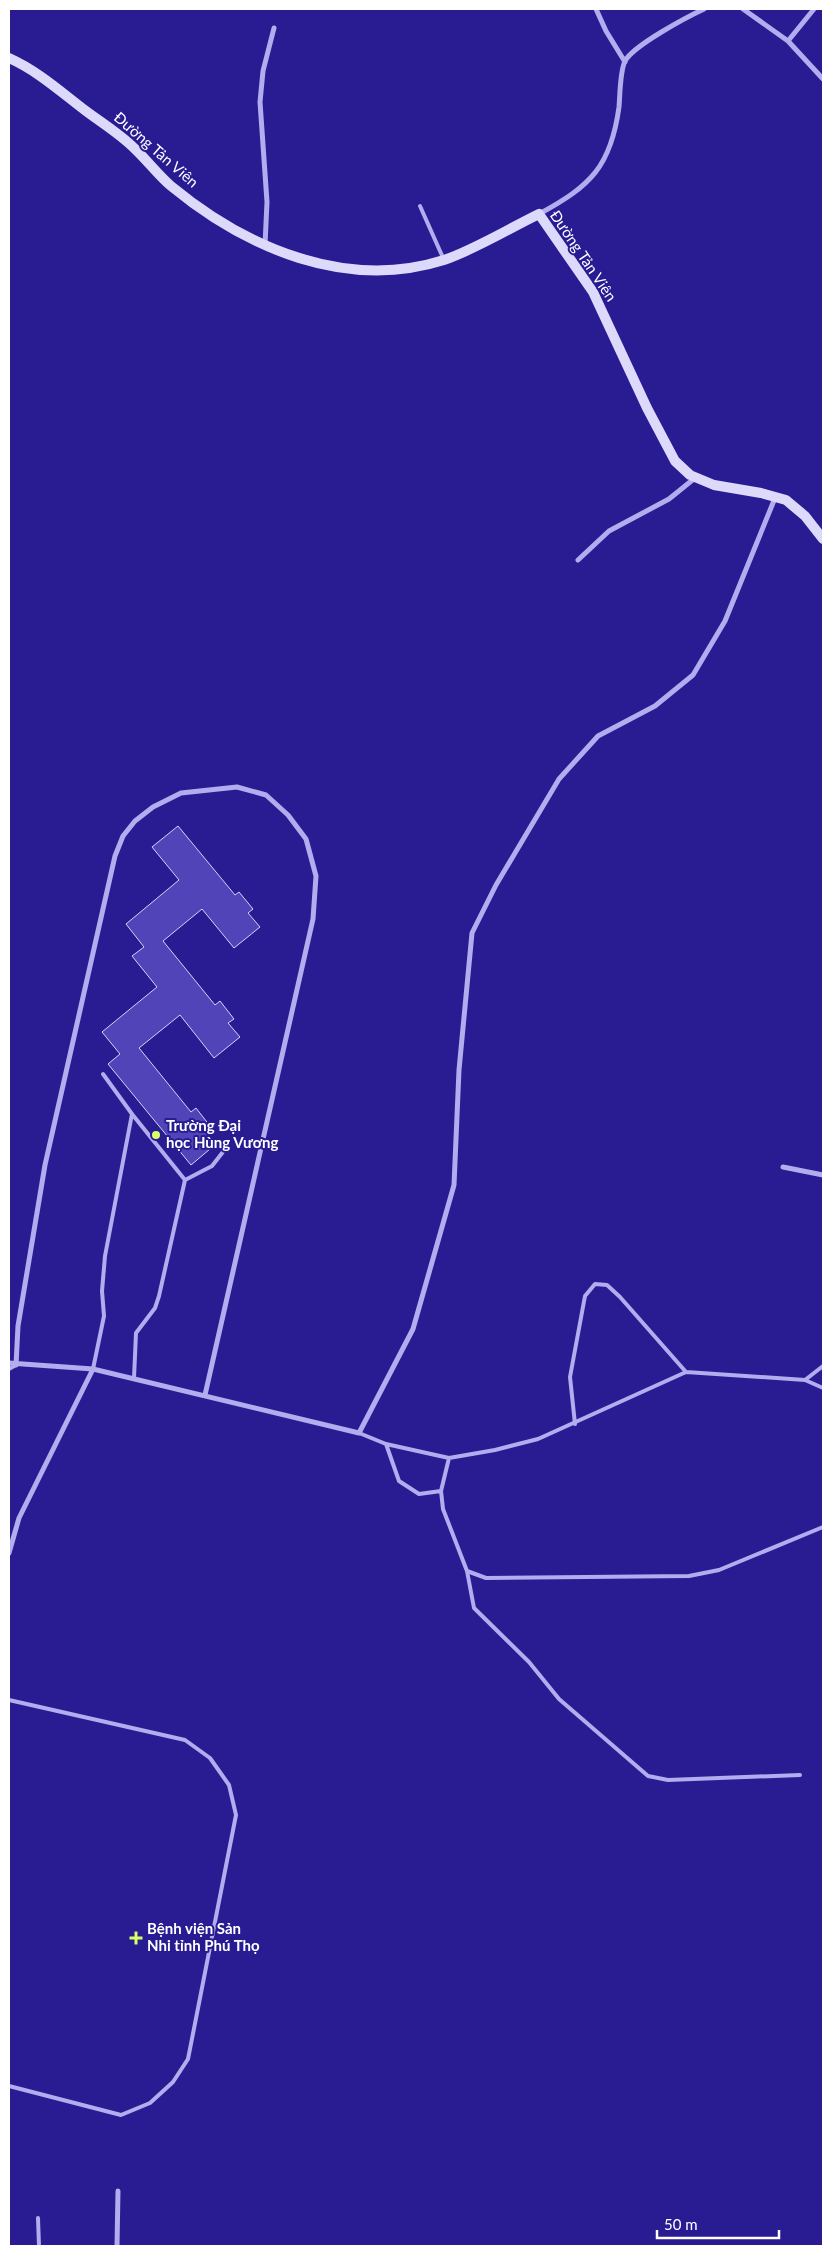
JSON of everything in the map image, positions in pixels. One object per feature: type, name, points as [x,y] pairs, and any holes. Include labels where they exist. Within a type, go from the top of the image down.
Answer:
[{"type":"street","points":[[596,9],[606,32],[625,62]]},
{"type":"street","points":[[539,214],[578,190],[598,172],[613,141],[625,62],[636,50],[669,28],[704,9]]},
{"type":"street","points":[[743,9],[788,42],[823,79]]},
{"type":"street","points":[[788,42],[814,9]]},
{"type":"street","points":[[265,246],[267,202],[260,102],[263,70],[274,28]]},
{"type":"street","name":"Đường Tản Viên","points":[[9,58],[27,66],[49,81],[134,147],[170,186],[233,231],[282,254],[344,269],[402,268],[444,260],[539,214],[593,292],[647,408],[675,461],[695,477],[714,485],[786,500],[805,516],[823,539]]},
{"type":"street","points":[[578,560],[609,531],[669,499],[695,477]]},
{"type":"street","points":[[9,1363],[93,1369],[358,1433],[413,1329],[454,1185],[460,1060],[472,933],[496,885],[559,779],[598,736],[655,706],[693,675],[725,621],[776,497]]},
{"type":"street","points":[[16,1365],[18,1326],[45,1165],[115,856],[123,836],[135,821],[152,807],[181,793],[236,787],[266,795],[288,814],[306,839],[316,876],[313,919],[205,1395]]},
{"type":"street","points":[[783,1167],[823,1175]]},
{"type":"street","points":[[9,1553],[19,1518],[93,1369]]},
{"type":"street","points":[[117,2246],[118,2192]]},
{"type":"lane","points":[[420,206],[444,260]]},
{"type":"lane","points":[[103,1074],[132,1114],[185,1180]]},
{"type":"lane","points":[[93,1369],[104,1316],[102,1291],[105,1256],[132,1114]]},
{"type":"lane","points":[[134,1378],[136,1333],[155,1308],[159,1296],[185,1180],[212,1166],[226,1148]]},
{"type":"lane","points":[[575,1424],[570,1377],[585,1296],[595,1284],[607,1284],[686,1372]]},
{"type":"lane","points":[[9,1369],[16,1365]]},
{"type":"lane","points":[[805,1380],[823,1366]]},
{"type":"lane","points":[[358,1433],[386,1444],[449,1458],[495,1450],[538,1439],[575,1424],[686,1372],[805,1380],[823,1388]]},
{"type":"lane","points":[[386,1444],[398,1481],[418,1494],[441,1492]]},
{"type":"lane","points":[[449,1458],[441,1492],[443,1509],[467,1571],[474,1608],[529,1662],[559,1699],[648,1776],[668,1780],[800,1775]]},
{"type":"lane","points":[[467,1571],[486,1578],[689,1576],[719,1570],[823,1527]]},
{"type":"lane","points":[[9,1700],[185,1740],[210,1758],[229,1785],[236,1815],[188,2059],[173,2082],[150,2103],[121,2115],[9,2086]]},
{"type":"lane","points":[[38,2218],[39,2246]]},
{"type":"building","points":[[178,826],[235,895],[239,892],[253,909],[248,913],[260,927],[234,948],[202,909],[163,941],[215,1005],[220,1001],[234,1019],[228,1023],[240,1037],[214,1058],[180,1015],[139,1048],[191,1112],[196,1108],[210,1126],[205,1130],[216,1144],[191,1165],[108,1064],[120,1054],[102,1032],[157,987],[132,956],[144,947],[126,924],[179,880],[152,847]]},
{"type":"place","name":"Trường Đại học Hùng Vương","points":[[156,1135]]},
{"type":"place","name":"Bệnh viện Sản Nhi tỉnh Phú Thọ","points":[[136,1938]]}]
